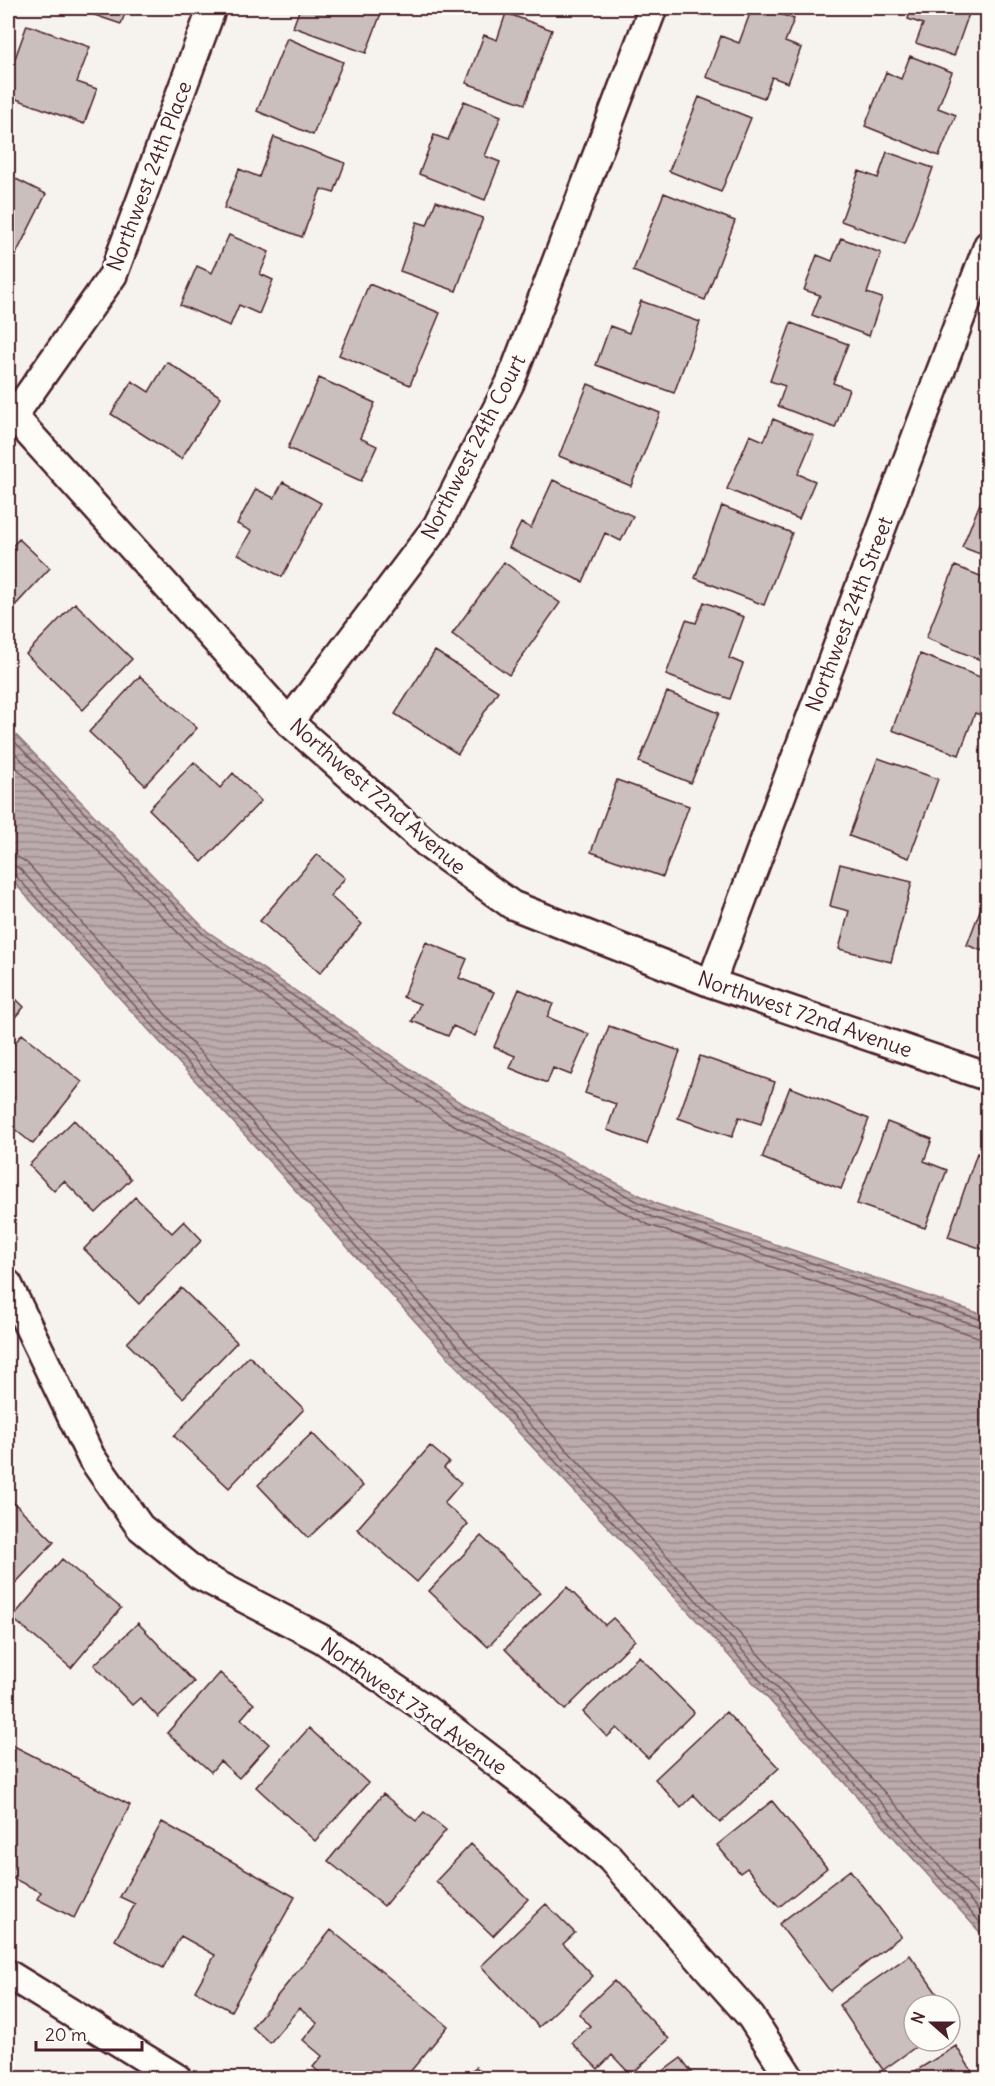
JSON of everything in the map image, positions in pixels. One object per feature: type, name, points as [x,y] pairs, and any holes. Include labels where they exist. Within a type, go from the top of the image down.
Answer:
[{"type":"street","name":"Northwest 24th Place","points":[[10,417],[112,275],[212,8]]},
{"type":"street","name":"Northwest 24th Court","points":[[289,722],[437,526],[510,383],[653,8]]},
{"type":"street","name":"Northwest 24th Street","points":[[711,983],[987,245]]},
{"type":"street","name":"Northwest 72nd Avenue","points":[[10,417],[289,722],[431,847],[512,905],[711,983],[987,1077]]},
{"type":"street","name":"Northwest 73rd Avenue","points":[[8,1284],[91,1457],[140,1527],[199,1575],[322,1639],[387,1682],[526,1786],[610,1858],[751,2017],[790,2079]]},
{"type":"street","points":[[8,1974],[177,2079]]},
{"type":"water","points":[[8,727],[207,931],[458,1101],[657,1204],[987,1316],[987,1940],[701,1625],[466,1377],[8,876]]},
{"type":"building","points":[[74,8],[127,8],[121,24]]},
{"type":"building","points":[[300,8],[383,8],[366,53],[293,27]]},
{"type":"building","points":[[752,8],[763,8],[794,19],[785,42],[801,48],[788,83],[772,77],[764,98],[706,77],[721,36],[739,43]]},
{"type":"building","points":[[911,8],[971,8],[954,56],[916,43],[923,24],[908,19]]},
{"type":"building","points":[[506,13],[552,30],[525,104],[466,83],[484,35],[497,40]]},
{"type":"building","points":[[27,25],[90,47],[77,82],[97,89],[84,124],[8,96],[8,78]]},
{"type":"building","points":[[287,38],[343,62],[313,135],[257,111]]},
{"type":"building","points":[[910,56],[952,72],[938,108],[956,115],[939,156],[865,126],[886,72],[901,79]]},
{"type":"building","points":[[699,97],[751,118],[721,192],[669,171]]},
{"type":"building","points":[[464,101],[501,116],[485,156],[500,162],[485,200],[419,174],[434,135],[448,140]]},
{"type":"building","points":[[274,137],[345,163],[334,193],[321,189],[302,237],[224,208],[239,169],[259,177]]},
{"type":"building","points":[[887,152],[933,168],[905,244],[841,221],[859,171],[878,178]]},
{"type":"building","points":[[8,175],[46,194],[9,268],[8,267]]},
{"type":"building","points":[[664,193],[735,221],[705,300],[633,271]]},
{"type":"building","points":[[436,201],[483,218],[456,291],[400,271],[417,222],[427,225]]},
{"type":"building","points":[[229,235],[269,252],[260,274],[273,280],[259,314],[239,305],[230,326],[180,305],[197,266],[212,273]]},
{"type":"building","points":[[841,238],[881,253],[867,293],[882,298],[869,336],[812,315],[820,295],[804,290],[817,255],[832,261]]},
{"type":"building","points":[[369,284],[440,313],[410,385],[339,355]]},
{"type":"building","points":[[641,301],[700,322],[674,393],[596,365],[610,326],[629,333]]},
{"type":"building","points":[[791,323],[848,344],[833,383],[849,389],[835,428],[778,406],[785,386],[770,381]]},
{"type":"building","points":[[167,362],[221,397],[181,459],[111,414],[132,381],[149,392]]},
{"type":"building","points":[[319,378],[375,403],[360,438],[377,446],[361,481],[288,448]]},
{"type":"building","points":[[588,384],[660,413],[631,486],[559,456]]},
{"type":"building","points":[[773,419],[814,436],[798,474],[815,481],[799,519],[727,489],[750,435],[764,441]]},
{"type":"building","points":[[553,480],[633,516],[621,541],[605,533],[583,582],[509,548],[521,523],[531,528]]},
{"type":"building","points":[[283,482],[321,503],[282,577],[238,554],[251,531],[237,524],[256,489],[274,498]]},
{"type":"building","points":[[988,484],[988,557],[962,547]]},
{"type":"building","points":[[722,506],[792,533],[764,605],[695,578]]},
{"type":"building","points":[[19,539],[50,568],[8,613],[8,551]]},
{"type":"building","points":[[504,562],[560,603],[509,675],[452,634]]},
{"type":"building","points":[[955,566],[988,579],[988,663],[926,638]]},
{"type":"building","points":[[704,602],[744,617],[729,658],[743,664],[730,699],[666,675],[686,620],[696,623]]},
{"type":"building","points":[[75,603],[132,659],[83,710],[26,654]]},
{"type":"building","points":[[435,651],[498,691],[458,754],[395,714]]},
{"type":"building","points":[[920,654],[988,680],[988,694],[980,715],[975,713],[959,755],[892,730]]},
{"type":"building","points":[[140,676],[197,728],[145,785],[89,732]]},
{"type":"building","points":[[667,692],[719,713],[691,783],[639,762]]},
{"type":"building","points":[[878,758],[938,779],[909,858],[849,836]]},
{"type":"building","points":[[194,762],[220,788],[233,773],[261,801],[202,862],[149,809]]},
{"type":"building","points":[[617,780],[689,806],[663,877],[591,852]]},
{"type":"building","points":[[317,854],[345,878],[330,896],[362,924],[320,973],[260,921]]},
{"type":"building","points":[[840,864],[912,882],[891,962],[839,949],[849,911],[830,906]]},
{"type":"building","points":[[988,889],[988,953],[967,945]]},
{"type":"building","points":[[426,942],[467,959],[459,978],[494,992],[475,1036],[453,1026],[448,1036],[412,1021],[420,1004],[403,997]]},
{"type":"building","points":[[519,989],[553,1004],[547,1017],[589,1034],[571,1075],[553,1068],[547,1083],[510,1068],[515,1056],[494,1047]]},
{"type":"building","points":[[8,991],[24,1007],[8,1025]]},
{"type":"building","points":[[609,1026],[680,1051],[647,1144],[607,1130],[616,1104],[585,1093]]},
{"type":"building","points":[[22,1034],[82,1082],[33,1144],[8,1124],[8,1105],[14,1097],[8,1092],[8,1052]]},
{"type":"building","points":[[700,1056],[775,1082],[761,1124],[739,1117],[732,1137],[678,1118]]},
{"type":"building","points":[[790,1087],[869,1119],[841,1189],[762,1158]]},
{"type":"building","points":[[74,1120],[131,1179],[96,1213],[64,1181],[54,1191],[29,1165]]},
{"type":"building","points":[[887,1122],[932,1139],[924,1161],[947,1170],[925,1228],[857,1204]]},
{"type":"building","points":[[977,1153],[988,1157],[988,1251],[948,1237]]},
{"type":"building","points":[[135,1197],[172,1233],[184,1221],[202,1240],[139,1304],[84,1249]]},
{"type":"building","points":[[181,1288],[237,1342],[183,1398],[127,1343]]},
{"type":"building","points":[[249,1356],[304,1409],[229,1488],[174,1436]]},
{"type":"building","points":[[312,1433],[363,1486],[308,1538],[258,1485]]},
{"type":"building","points":[[430,1446],[449,1462],[444,1468],[461,1483],[444,1503],[468,1524],[417,1582],[357,1529]]},
{"type":"building","points":[[8,1497],[54,1542],[8,1591]]},
{"type":"building","points":[[481,1536],[540,1592],[488,1647],[429,1591]]},
{"type":"building","points":[[62,1559],[121,1608],[71,1668],[12,1618]]},
{"type":"building","points":[[567,1587],[605,1625],[613,1618],[635,1640],[565,1710],[505,1649]]},
{"type":"building","points":[[138,1623],[194,1682],[158,1717],[140,1698],[132,1705],[94,1665]]},
{"type":"building","points":[[639,1656],[694,1712],[648,1758],[617,1728],[607,1737],[583,1712]]},
{"type":"building","points":[[220,1673],[254,1704],[241,1719],[269,1744],[239,1778],[220,1761],[211,1772],[167,1733]]},
{"type":"building","points":[[726,1712],[779,1768],[720,1823],[694,1795],[681,1808],[655,1779]]},
{"type":"building","points":[[309,1728],[368,1783],[315,1841],[256,1787]]},
{"type":"building","points":[[8,1743],[130,1805],[74,1918],[37,1899],[41,1892],[10,1877],[12,1873],[8,1871]]},
{"type":"building","points":[[383,1794],[416,1821],[424,1812],[446,1830],[384,1906],[328,1861]]},
{"type":"building","points":[[772,1801],[827,1868],[779,1907],[747,1868],[740,1873],[717,1845]]},
{"type":"building","points":[[162,1822],[295,1897],[231,2011],[195,1991],[215,1955],[181,1936],[163,1968],[115,1940],[135,1904],[120,1897]]},
{"type":"building","points":[[471,1844],[528,1899],[493,1936],[436,1881]]},
{"type":"building","points":[[850,1870],[901,1936],[830,1991],[779,1924]]},
{"type":"building","points":[[546,1904],[575,1933],[563,1944],[593,1976],[539,2027],[481,1966]]},
{"type":"building","points":[[331,1930],[448,2026],[405,2078],[326,2078],[313,2067],[322,2056],[303,2040],[317,2023],[299,2008],[270,2043],[252,2027]]},
{"type":"building","points":[[910,1955],[937,1993],[902,1993],[902,2053],[907,2053],[883,2070],[839,2005]]},
{"type":"building","points":[[614,1981],[669,2039],[631,2075],[612,2055],[598,2069],[572,2043],[590,2026],[579,2014]]},
{"type":"building","points":[[945,2053],[960,2053],[976,2078],[904,2078]]},
{"type":"building","points":[[681,2058],[696,2078],[654,2078]]},
{"type":"building","points":[[476,2067],[487,2078],[463,2078]]}]
